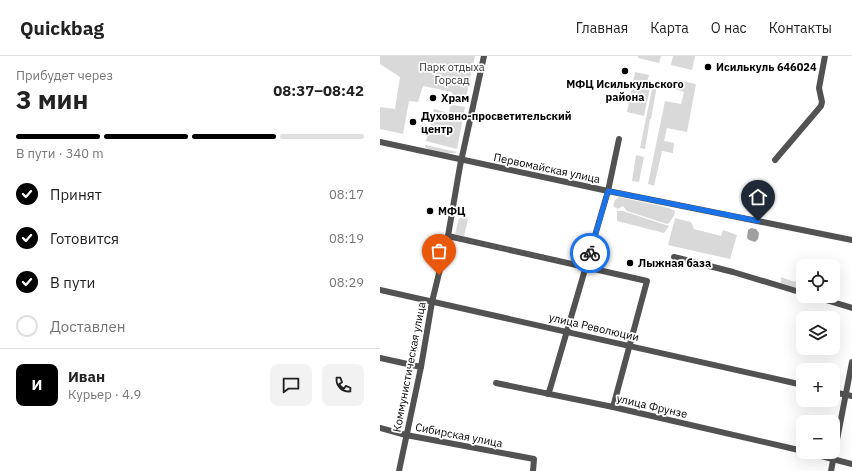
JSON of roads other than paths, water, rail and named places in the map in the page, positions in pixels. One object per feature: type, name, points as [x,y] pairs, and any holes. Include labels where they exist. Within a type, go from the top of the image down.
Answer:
[{"type":"street","name":"Коммунистическая улица","points":[[399,471],[421,366],[432,302],[448,236],[484,56]]},
{"type":"street","points":[[775,160],[821,106],[822,102],[819,88],[825,56]]},
{"type":"street","points":[[548,394],[608,191],[619,139]]},
{"type":"street","name":"Первомайская улица","points":[[380,142],[608,191],[852,240]]},
{"type":"street","points":[[448,236],[647,281],[613,407]]},
{"type":"street","points":[[674,257],[733,272],[796,291]]},
{"type":"street","name":"улица Революции","points":[[380,290],[796,383]]},
{"type":"street","points":[[836,303],[852,308]]},
{"type":"street","points":[[380,358],[421,366]]},
{"type":"street","points":[[840,431],[849,396],[852,362]]},
{"type":"street","name":"улица Фрунзе","points":[[496,383],[613,407],[796,450]]},
{"type":"street","name":"Сибирская улица","points":[[380,428],[406,435],[534,459],[533,471]]},
{"type":"street","points":[[831,471],[833,459]]},
{"type":"street","name":"улица Фрунзе","points":[[836,459],[852,464]]},
{"type":"place","name":"Исилькуль 646024","points":[[708,67]]},
{"type":"place","name":"МФЦ Исилькульского района","points":[[625,71]]},
{"type":"place","name":"Храм","points":[[433,98]]},
{"type":"place","name":"Духовно-просветительский центр","points":[[413,122]]},
{"type":"place","name":"МФЦ","points":[[430,211]]},
{"type":"place","name":"Лыжная база","points":[[630,263]]},
{"type":"park label","name":"Парк отдыха Горсад","points":[[452,73]]}]
